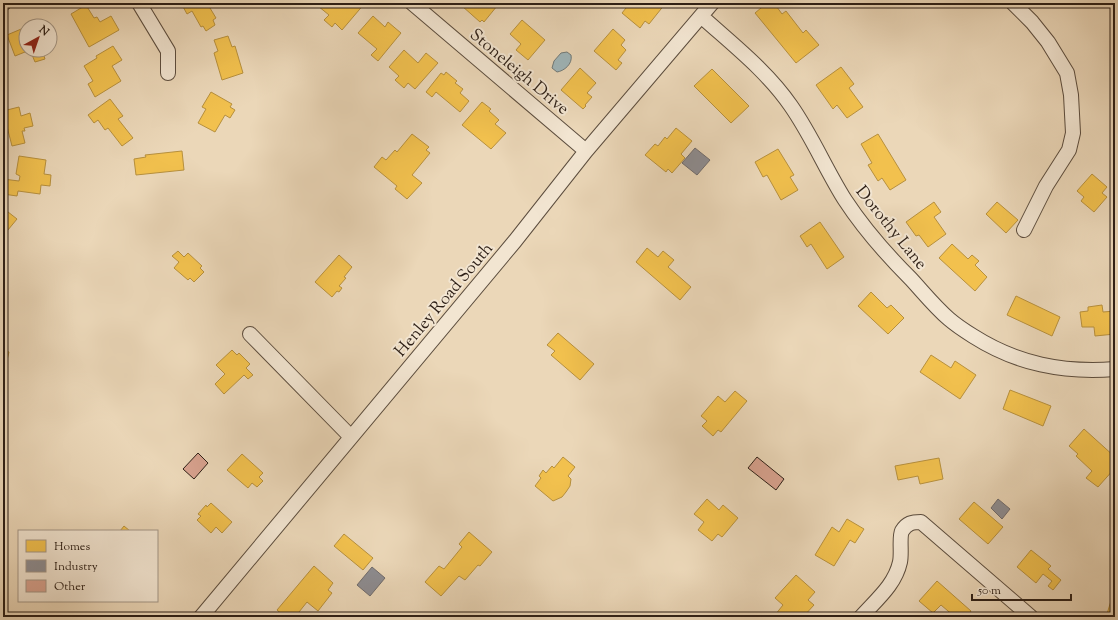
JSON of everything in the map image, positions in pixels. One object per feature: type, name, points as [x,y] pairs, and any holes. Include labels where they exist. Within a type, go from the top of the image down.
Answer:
[{"type":"street","points":[[140,3],[168,51],[168,73]]},
{"type":"street","name":"Stoneleigh Drive","points":[[412,3],[586,151]]},
{"type":"street","name":"Henley Road South","points":[[200,617],[515,241],[586,151],[712,3]]},
{"type":"street","points":[[1013,3],[1032,22],[1053,48],[1066,73],[1071,95],[1073,133],[1069,150],[1046,186],[1024,230]]},
{"type":"street","name":"Dorothy Lane","points":[[701,16],[761,71],[790,104],[855,215],[884,252],[949,319],[984,343],[1012,357],[1045,366],[1070,370],[1115,369]]},
{"type":"street","points":[[250,334],[351,436]]},
{"type":"street","points":[[861,617],[891,584],[897,573],[900,561],[901,533],[905,526],[911,522],[921,522],[1031,617]]},
{"type":"water","points":[[567,52],[571,55],[571,61],[565,69],[557,72],[552,68],[554,61],[561,53]]},
{"type":"building: Homes","points":[[181,3],[207,3],[216,18],[213,20],[215,25],[206,31],[203,26],[201,27],[192,11],[187,14]]},
{"type":"building: Homes","points":[[321,3],[365,3],[342,30],[335,23],[332,27],[324,20],[329,15],[318,6]]},
{"type":"building: Homes","points":[[464,3],[494,3],[497,6],[484,22],[482,20],[480,22],[462,6]]},
{"type":"building: Homes","points":[[630,3],[665,4],[649,24],[645,21],[640,28],[622,13]]},
{"type":"building: Homes","points":[[767,3],[774,3],[782,14],[786,11],[803,33],[806,30],[819,45],[796,63],[755,13]]},
{"type":"building: Homes","points":[[86,5],[94,18],[97,17],[100,22],[111,16],[119,30],[89,47],[71,14]]},
{"type":"building: Homes","points":[[373,16],[385,27],[388,22],[401,33],[378,61],[371,55],[377,49],[358,33]]},
{"type":"building: Homes","points":[[522,20],[545,40],[528,60],[516,50],[521,44],[510,34]]},
{"type":"building: Homes","points":[[613,29],[625,40],[621,45],[626,50],[618,60],[622,63],[616,70],[594,51]]},
{"type":"building: Homes","points":[[18,30],[18,55],[15,56],[7,35]]},
{"type":"building: Homes","points":[[228,36],[232,47],[235,46],[243,73],[222,80],[214,53],[218,51],[214,40]]},
{"type":"building: Homes","points":[[113,46],[122,60],[112,66],[121,81],[95,97],[88,84],[93,81],[84,66],[97,58],[96,56]]},
{"type":"building: Homes","points":[[404,50],[418,63],[426,53],[438,63],[415,89],[408,83],[404,88],[395,80],[399,76],[389,67]]},
{"type":"building: Homes","points":[[33,58],[45,58],[45,59],[35,62]]},
{"type":"building: Homes","points":[[841,67],[854,84],[849,88],[863,107],[847,118],[837,105],[833,109],[816,85]]},
{"type":"building: Homes","points":[[580,68],[596,83],[587,93],[592,97],[583,109],[561,90]]},
{"type":"building: Homes","points":[[712,69],[749,106],[731,123],[694,86]]},
{"type":"building: Homes","points":[[446,72],[457,81],[455,83],[463,89],[460,93],[469,101],[460,112],[436,92],[432,97],[426,92],[441,73],[444,75]]},
{"type":"building: Homes","points":[[211,92],[232,104],[230,107],[235,110],[230,118],[225,115],[215,132],[198,123],[206,109],[202,107]]},
{"type":"building: Homes","points":[[110,99],[123,116],[118,119],[133,138],[122,146],[108,128],[105,130],[98,120],[94,123],[88,115]]},
{"type":"building: Homes","points":[[482,102],[491,109],[489,111],[499,120],[495,124],[506,133],[491,149],[462,125]]},
{"type":"building: Homes","points":[[19,107],[21,116],[30,113],[33,126],[24,128],[25,131],[22,131],[25,143],[12,146],[3,111]]},
{"type":"building: Homes","points":[[676,128],[692,141],[681,154],[685,158],[672,173],[668,169],[666,172],[645,155],[655,144],[658,146],[665,137],[667,139]]},
{"type":"building: Homes","points":[[412,134],[429,147],[426,150],[430,153],[412,175],[422,183],[407,199],[395,189],[397,186],[374,167],[382,157],[386,160],[395,150],[397,152]]},
{"type":"building: Homes","points":[[878,134],[906,180],[890,190],[882,178],[878,181],[868,165],[872,163],[861,144]]},
{"type":"building: Homes","points":[[778,149],[794,175],[790,177],[798,190],[781,200],[767,175],[763,177],[755,162]]},
{"type":"building: Homes","points":[[182,151],[184,170],[136,175],[134,159],[146,157],[145,155]]},
{"type":"building: Homes","points":[[19,156],[46,160],[44,174],[51,175],[50,186],[41,185],[40,194],[18,191],[17,196],[3,194],[3,179],[19,181],[20,176],[16,174]]},
{"type":"building: Homes","points":[[1092,174],[1107,187],[1102,193],[1107,197],[1094,212],[1081,201],[1084,197],[1077,191]]},
{"type":"building: Homes","points":[[934,202],[941,212],[934,217],[946,234],[928,247],[919,235],[916,236],[906,222]]},
{"type":"building: Homes","points":[[997,202],[1018,220],[1006,233],[986,214]]},
{"type":"building: Homes","points":[[3,208],[17,219],[3,236]]},
{"type":"building: Homes","points":[[820,222],[844,257],[827,269],[811,244],[807,247],[800,236]]},
{"type":"building: Homes","points":[[952,244],[968,259],[972,255],[979,261],[975,265],[987,277],[975,291],[939,258]]},
{"type":"building: Homes","points":[[647,248],[658,257],[663,251],[674,260],[668,267],[691,287],[680,300],[636,262]]},
{"type":"building: Homes","points":[[178,251],[184,257],[188,253],[202,266],[200,268],[204,272],[194,282],[190,278],[188,280],[174,268],[179,262],[172,256]]},
{"type":"building: Homes","points":[[339,255],[352,267],[344,277],[346,278],[339,286],[342,288],[332,297],[315,282]]},
{"type":"building: Homes","points":[[871,292],[887,308],[891,305],[904,318],[888,334],[858,306]]},
{"type":"building: Homes","points":[[1016,296],[1060,317],[1052,336],[1007,315]]},
{"type":"building: Homes","points":[[1102,305],[1103,312],[1115,311],[1115,334],[1095,336],[1094,327],[1082,327],[1080,312],[1088,311],[1088,307]]},
{"type":"building: Homes","points":[[558,333],[594,364],[580,380],[551,355],[555,351],[547,345]]},
{"type":"building: Homes","points":[[3,350],[9,352],[3,377]]},
{"type":"building: Homes","points":[[232,350],[237,355],[239,353],[250,364],[246,368],[253,375],[248,379],[244,375],[224,394],[215,384],[225,374],[216,365]]},
{"type":"building: Homes","points":[[931,355],[951,368],[955,361],[976,375],[960,399],[920,372]]},
{"type":"building: Homes","points":[[1010,390],[1051,406],[1043,426],[1003,409]]},
{"type":"building: Homes","points":[[735,391],[747,401],[721,432],[718,430],[713,436],[702,426],[707,421],[701,416],[718,396],[725,402]]},
{"type":"building: Homes","points":[[1084,429],[1115,457],[1115,468],[1098,487],[1086,478],[1092,471],[1076,456],[1078,454],[1069,446]]},
{"type":"building: Homes","points":[[242,454],[263,473],[259,477],[263,481],[257,487],[252,483],[248,488],[227,470]]},
{"type":"building: Homes","points":[[563,457],[575,467],[568,476],[571,479],[570,486],[562,497],[553,501],[535,486],[541,478],[539,476],[543,470],[546,473],[552,466],[554,468]]},
{"type":"building: Homes","points":[[939,458],[943,479],[920,484],[918,476],[898,480],[895,466]]},
{"type":"building: Homes","points":[[707,499],[719,510],[723,505],[738,518],[722,537],[718,534],[712,541],[698,530],[704,522],[694,514]]},
{"type":"building: Homes","points":[[974,502],[1003,527],[988,544],[959,519]]},
{"type":"building: Homes","points":[[211,503],[232,522],[222,533],[216,527],[211,533],[197,520],[201,516],[198,514],[206,505],[207,507]]},
{"type":"building: Homes","points":[[847,519],[864,529],[855,543],[850,540],[834,566],[815,555],[832,527],[839,532]]},
{"type":"building: Homes","points":[[124,526],[129,530],[121,530]]},
{"type":"building: Homes","points":[[469,532],[492,552],[465,580],[459,576],[441,596],[425,582],[439,566],[444,569],[462,547],[459,544]]},
{"type":"building: Homes","points":[[344,534],[373,558],[363,570],[334,546]]},
{"type":"building: Homes","points":[[1031,550],[1051,566],[1048,569],[1061,580],[1053,590],[1048,586],[1052,581],[1043,574],[1036,583],[1017,567]]},
{"type":"building: Homes","points":[[314,566],[333,583],[328,590],[332,593],[318,611],[307,602],[295,617],[285,617],[277,610]]},
{"type":"building: Homes","points":[[796,575],[815,592],[808,600],[814,605],[803,617],[777,617],[775,615],[783,605],[775,598]]},
{"type":"building: Homes","points":[[937,581],[971,611],[967,617],[955,617],[941,605],[933,613],[919,601]]},
{"type":"building: Homes","points":[[1111,601],[1115,602],[1115,617],[1106,617]]},
{"type":"building: Industry","points":[[695,148],[710,160],[697,175],[682,163]]},
{"type":"building: Industry","points":[[998,499],[1010,509],[1002,519],[991,508]]},
{"type":"building: Industry","points":[[372,567],[385,578],[370,596],[357,585]]},
{"type":"building: Other","points":[[198,453],[208,463],[194,479],[183,469]]},
{"type":"building: Other","points":[[757,457],[784,479],[776,490],[748,468]]}]
